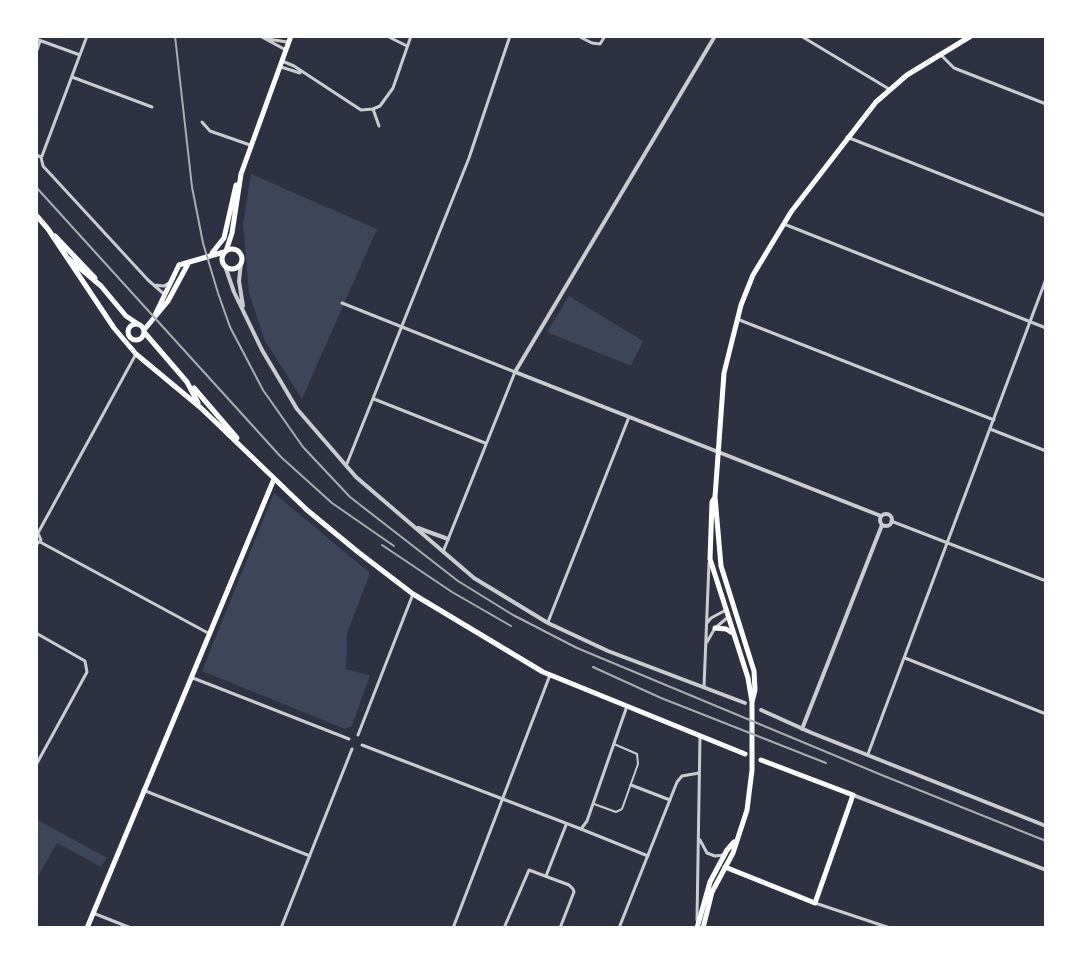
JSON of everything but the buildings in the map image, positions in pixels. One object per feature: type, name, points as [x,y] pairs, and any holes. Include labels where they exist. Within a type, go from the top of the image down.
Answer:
[{"type":"main road","points":[[752,690],[710,559],[724,373],[737,319],[753,275],[784,224],[847,137],[889,89],[971,36]]},
{"type":"main road","points":[[213,255],[224,238],[231,200],[288,43]]},
{"type":"main road","points":[[224,265],[222,258],[232,230],[242,169]]},
{"type":"main road","points":[[36,215],[75,259],[92,295]]},
{"type":"main road","points":[[48,229],[121,338],[136,354],[201,408],[337,535],[413,594],[550,675],[745,754]]},
{"type":"main road","points":[[213,255],[233,269],[241,263],[232,230]]},
{"type":"main road","points":[[53,235],[138,324],[245,451]]},
{"type":"main road","points":[[135,340],[140,339],[165,294],[193,259],[232,248],[240,252]]},
{"type":"main road","points":[[62,253],[101,286]]},
{"type":"main road","points":[[128,333],[131,326],[153,317],[163,307],[173,283]]},
{"type":"main road","points":[[122,310],[128,333],[135,340],[161,352]]},
{"type":"main road","points":[[187,382],[201,408]]},
{"type":"main road","points":[[87,928],[274,479]]},
{"type":"main road","points":[[699,928],[712,892],[733,853],[747,810],[752,770],[749,703],[752,690],[751,655],[720,562],[718,503],[715,497]]},
{"type":"main road","points":[[727,614],[736,610]]},
{"type":"main road","points":[[715,628],[734,634]]},
{"type":"main road","points":[[725,867],[815,903],[853,795],[761,760]]},
{"type":"main road","points":[[699,928],[704,897],[724,855],[735,841]]},
{"type":"street","points":[[87,36],[41,157],[43,166],[151,283],[165,294]]},
{"type":"street","points":[[260,36],[288,43]]},
{"type":"street","points":[[387,36],[407,46]]},
{"type":"street","points":[[281,64],[304,74],[361,110],[373,109],[380,106],[393,88],[411,36]]},
{"type":"street","points":[[345,466],[469,158],[510,36]]},
{"type":"street","points":[[578,36],[600,44],[605,36]]},
{"type":"street","points":[[443,552],[515,372],[715,36]]},
{"type":"street","points":[[801,36],[889,89]]},
{"type":"street","points":[[36,53],[38,40],[80,55]]},
{"type":"street","points":[[940,54],[954,68],[1046,104]]},
{"type":"street","points":[[72,77],[152,107]]},
{"type":"street","points":[[373,109],[379,126]]},
{"type":"street","points":[[202,122],[210,131],[250,145]]},
{"type":"street","points":[[847,137],[1046,216]]},
{"type":"street","points":[[36,155],[41,157]]},
{"type":"street","points":[[784,224],[1046,328]]},
{"type":"street","points":[[241,263],[239,287],[247,320]]},
{"type":"street","points":[[224,265],[274,374],[297,409],[345,466],[443,552],[482,584],[548,623],[608,651],[749,703]]},
{"type":"street","points":[[867,755],[1046,279]]},
{"type":"street","points":[[151,283],[160,286],[173,283]]},
{"type":"street","points":[[160,286],[165,294],[163,307]]},
{"type":"street","points":[[342,303],[881,516],[889,515],[891,521]]},
{"type":"street","points":[[737,319],[994,420]]},
{"type":"street","points":[[136,354],[37,532],[38,544],[208,633]]},
{"type":"street","points":[[374,399],[487,443]]},
{"type":"street","points":[[548,623],[629,417]]},
{"type":"street","points":[[990,429],[1046,451]]},
{"type":"street","points":[[802,729],[882,525],[881,516]]},
{"type":"street","points":[[891,521],[1046,581]]},
{"type":"street","points":[[882,525],[888,525],[891,521]]},
{"type":"street","points":[[412,525],[448,539]]},
{"type":"street","points":[[704,687],[710,559]]},
{"type":"street","points":[[190,677],[349,739],[358,735],[413,594]]},
{"type":"street","points":[[705,627],[711,618],[727,614]]},
{"type":"street","points":[[706,646],[727,614]]},
{"type":"street","points":[[36,633],[85,661],[87,672],[36,765]]},
{"type":"street","points":[[905,658],[1046,714]]},
{"type":"street","points":[[453,928],[550,675]]},
{"type":"street","points":[[581,829],[627,706]]},
{"type":"street","points":[[761,710],[1046,826]]},
{"type":"street","points":[[358,735],[362,745]]},
{"type":"street","points":[[699,928],[700,735]]},
{"type":"street","points":[[349,739],[352,749]]},
{"type":"street","points":[[362,745],[648,857]]},
{"type":"street","points":[[352,749],[362,745]]},
{"type":"street","points":[[281,928],[352,749]]},
{"type":"street","points":[[620,928],[682,776],[699,773]]},
{"type":"street","points":[[631,785],[670,800]]},
{"type":"street","points":[[143,790],[310,856]]},
{"type":"street","points":[[853,795],[1046,870]]},
{"type":"street","points":[[546,876],[566,825]]},
{"type":"street","points":[[699,837],[707,853],[724,855]]},
{"type":"street","points":[[504,928],[526,871],[532,870],[569,885],[574,892],[560,928]]},
{"type":"street","points":[[815,903],[890,928]]},
{"type":"street","points":[[93,913],[131,928]]},
{"type":"lane","points":[[593,803],[616,812],[622,809],[631,785],[639,757],[612,744]]},
{"type":"shaded area","points":[[251,174],[377,229],[302,399],[265,341],[249,293],[243,224]]},
{"type":"shaded area","points":[[569,296],[643,341],[631,366],[547,332]]},
{"type":"shaded area","points":[[274,493],[370,573],[347,634],[346,669],[370,675],[352,726],[345,729],[202,671]]},
{"type":"shaded area","points":[[36,819],[107,858],[101,867],[57,843],[36,880]]},
{"type":"railway","points":[[175,36],[192,187],[203,243],[230,327],[263,390],[303,447],[350,497],[458,581],[513,615],[577,648],[1046,841]]},
{"type":"railway","points":[[36,187],[281,457],[332,503],[394,546]]},
{"type":"railway","points":[[382,545],[452,592],[511,626]]},
{"type":"railway","points":[[593,667],[661,698],[826,763]]}]
